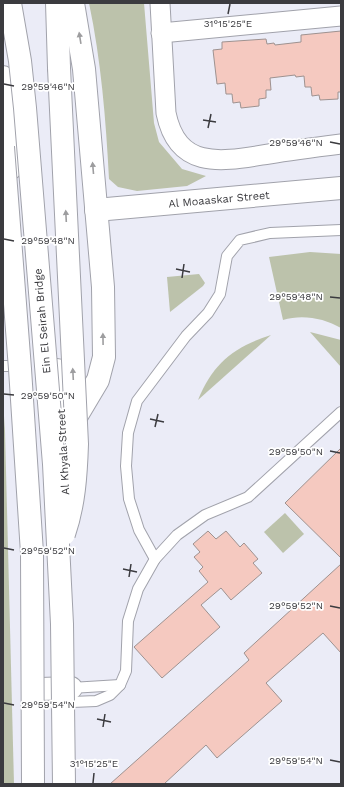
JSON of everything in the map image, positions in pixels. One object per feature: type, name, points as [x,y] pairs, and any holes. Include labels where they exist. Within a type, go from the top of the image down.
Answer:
[{"type":"main road","name":"Ein El Seirah Bridge","points":[[10,3],[20,61],[25,108],[54,464],[59,550],[64,784]]},
{"type":"main road","name":"Al Khyala Street","points":[[16,3],[22,30],[28,78],[64,438],[72,695],[73,784]]},
{"type":"main road","points":[[57,3],[77,444],[73,498],[67,525],[59,550]]},
{"type":"main road","points":[[64,438],[98,380],[104,357],[103,287],[84,68],[73,3]]},
{"type":"main road","points":[[3,77],[10,229],[28,366],[40,624],[42,784]]},
{"type":"main road","points":[[3,147],[32,553],[34,784]]},
{"type":"main road","name":"Al Moaaskar Street","points":[[96,210],[341,188]]},
{"type":"main road","points":[[40,689],[72,695]]},
{"type":"street","points":[[160,3],[168,122],[176,138],[189,151],[207,159],[228,160],[341,144]]},
{"type":"street","points":[[161,34],[341,16]]},
{"type":"lane","points":[[155,559],[139,530],[128,492],[126,466],[128,433],[137,401],[186,336],[208,313],[220,294],[228,256],[240,240],[270,233],[341,230]]},
{"type":"lane","points":[[3,366],[28,366]]},
{"type":"lane","points":[[72,695],[96,701],[110,695],[120,685],[126,670],[128,620],[138,589],[155,559],[177,535],[205,515],[248,497],[341,412]]},
{"type":"lane","points":[[72,695],[120,685]]},
{"type":"green space","points":[[89,3],[144,3],[154,123],[159,142],[182,169],[206,176],[187,186],[137,191],[118,187],[109,179],[97,46]]},
{"type":"green space","points":[[310,252],[341,254],[341,328],[320,319],[313,318],[298,317],[283,320],[269,257]]},
{"type":"green space","points":[[199,274],[205,283],[203,286],[170,312],[167,277]]},
{"type":"green space","points":[[310,332],[341,340],[341,367]]},
{"type":"green space","points":[[271,335],[198,400],[211,376],[226,358],[246,345]]},
{"type":"green space","points":[[3,402],[5,431],[14,784],[3,784]]},
{"type":"green space","points":[[285,513],[304,534],[283,553],[264,532]]},
{"type":"building","points":[[341,31],[341,92],[338,92],[338,99],[320,100],[319,95],[312,96],[311,87],[305,87],[304,76],[296,77],[295,75],[270,78],[271,90],[266,90],[266,98],[259,99],[259,106],[241,108],[240,102],[233,103],[232,94],[226,94],[225,83],[217,84],[213,50],[222,49],[222,42],[266,39],[267,44],[274,43],[275,45],[301,42],[301,35]]},
{"type":"building","points":[[341,448],[341,558],[285,503]]},
{"type":"building","points":[[208,531],[216,539],[226,531],[240,547],[244,543],[258,559],[253,563],[262,573],[231,600],[221,588],[201,605],[220,627],[162,678],[134,647],[208,582],[199,571],[203,567],[194,557],[200,552],[193,544]]},
{"type":"building","points":[[341,564],[341,653],[323,633],[266,683],[282,701],[217,758],[206,745],[164,784],[110,784],[249,660],[244,653]]}]
